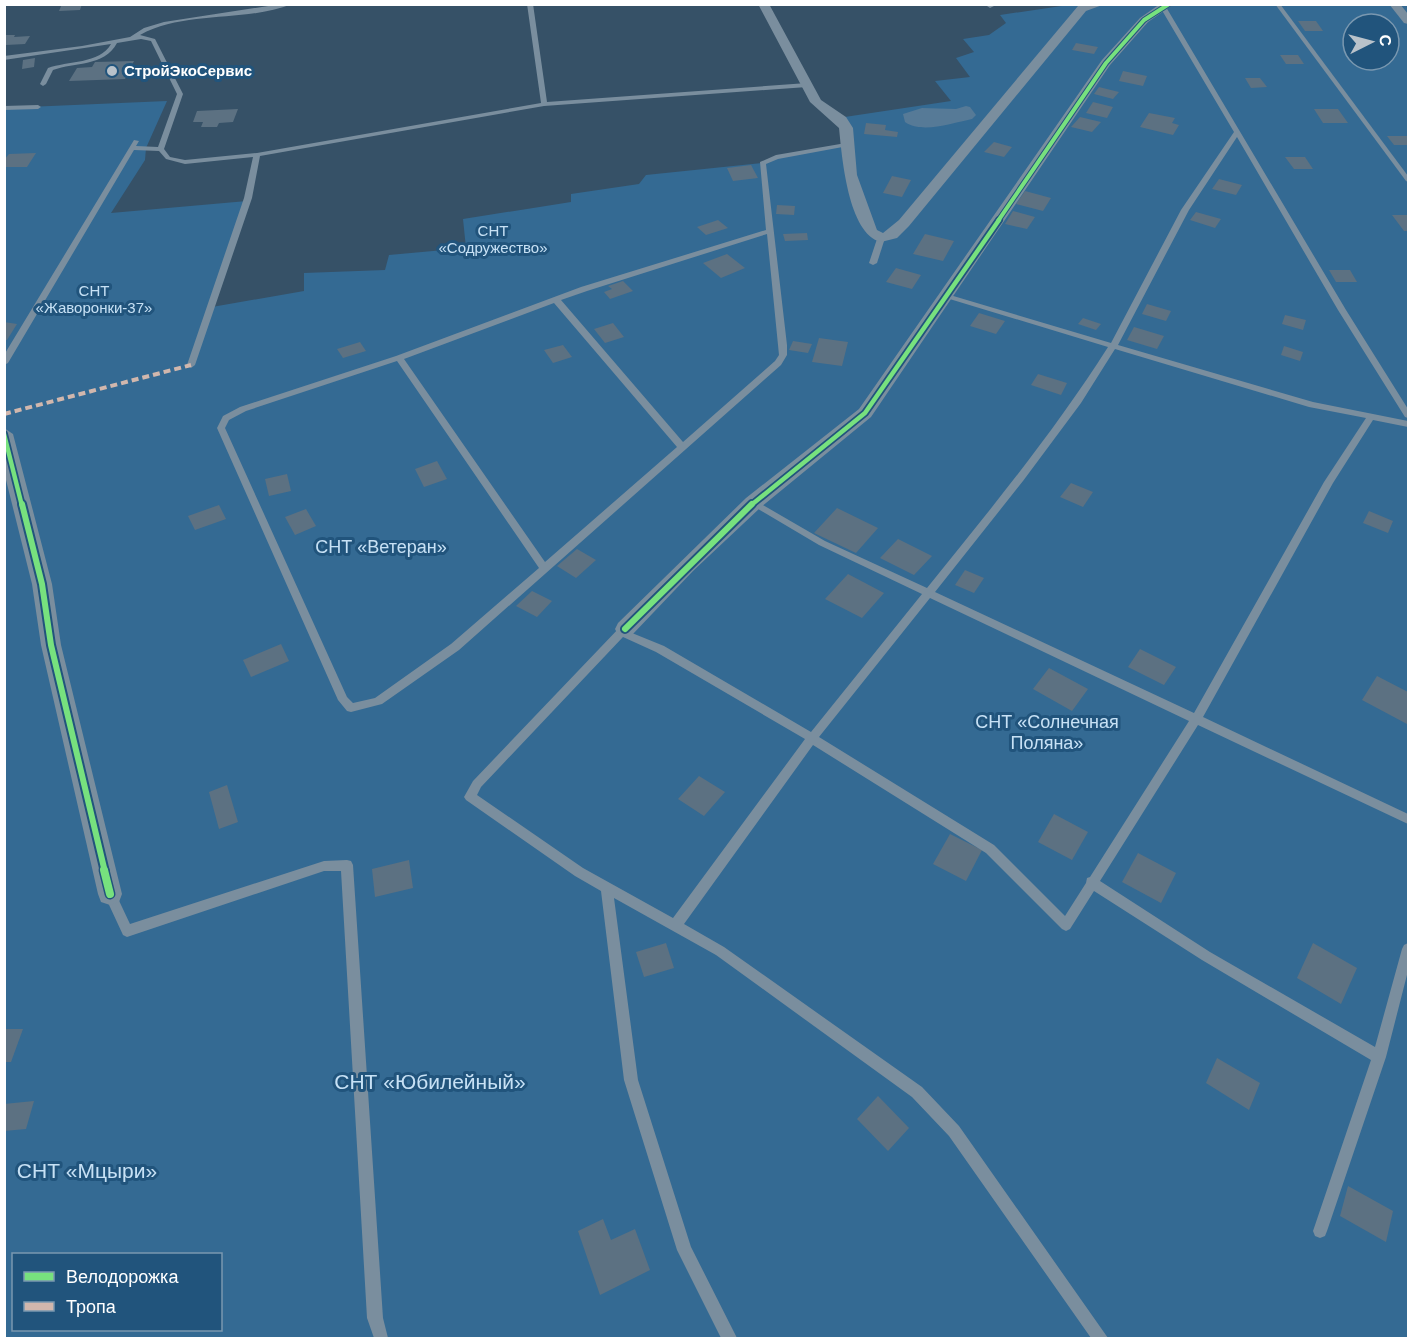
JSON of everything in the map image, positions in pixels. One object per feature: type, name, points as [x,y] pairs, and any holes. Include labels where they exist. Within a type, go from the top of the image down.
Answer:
[{"type":"street","points":[[763,4],[816,102],[841,120],[846,128],[850,175],[876,235],[892,235],[904,223],[1083,8],[1100,4]]},
{"type":"street","points":[[1394,4],[1408,21]]},
{"type":"street","points":[[626,629],[686,566],[753,503],[865,413],[1106,63],[1144,20],[1166,6]]},
{"type":"street","points":[[4,434],[42,584],[51,645],[110,894]]},
{"type":"lane","points":[[132,39],[140,32],[166,24],[290,4]]},
{"type":"lane","points":[[530,4],[544,104]]},
{"type":"lane","points":[[1277,4],[1408,180]]},
{"type":"lane","points":[[1166,6],[1342,310],[1408,415]]},
{"type":"lane","points":[[4,58],[141,37],[153,40],[180,94],[161,149]]},
{"type":"lane","points":[[43,84],[50,69],[101,58],[112,50],[115,42]]},
{"type":"lane","points":[[4,363],[134,144],[161,149],[168,158],[184,162],[258,155],[544,104],[807,85]]},
{"type":"lane","points":[[4,108],[38,107]]},
{"type":"lane","points":[[675,926],[812,738],[1020,479],[1078,402],[1113,346],[1185,210],[1237,132]]},
{"type":"lane","points":[[770,231],[555,300],[399,358],[243,409],[221,422],[221,428],[343,700],[351,708],[378,701],[455,647],[778,363],[783,355],[770,231],[762,163],[776,157],[846,145]]},
{"type":"lane","points":[[191,365],[248,198],[258,155]]},
{"type":"lane","points":[[873,263],[876,235]]},
{"type":"lane","points":[[947,297],[1312,405],[1408,424]]},
{"type":"lane","points":[[555,300],[682,448]]},
{"type":"lane","points":[[399,358],[545,569]]},
{"type":"lane","points":[[1100,1338],[954,1131],[917,1092],[720,951],[579,872],[470,797],[477,783],[626,629],[628,636],[660,649],[812,738],[990,849],[1066,925],[1091,882],[1196,719],[1329,482],[1371,417]]},
{"type":"lane","points":[[753,503],[822,543],[1408,819]]},
{"type":"lane","points":[[110,894],[127,931],[324,866],[347,865],[375,1318],[381,1338]]},
{"type":"lane","points":[[1091,882],[1206,956],[1379,1057]]},
{"type":"lane","points":[[607,888],[631,1080],[684,1250],[729,1338]]},
{"type":"lane","points":[[1320,1231],[1379,1057],[1408,949]]},
{"type":"green space","points":[[1075,4],[1408,5],[1408,1338],[5,1338],[4,108],[167,101],[146,148],[145,160],[111,213],[247,201],[212,307],[304,291],[304,273],[385,270],[389,255],[466,248],[463,219],[571,202],[571,194],[639,184],[646,175],[762,163],[766,160],[846,145],[838,118],[951,101],[935,81],[970,77],[956,58],[974,52],[963,39],[989,35],[1006,23],[1000,15]]},
{"type":"shaded area","points":[[970,107],[976,115],[972,119],[937,126],[912,125],[905,122],[903,114],[922,108],[956,109]]},
{"type":"building","points":[[62,4],[82,4],[80,10],[59,11]]},
{"type":"building","points":[[1298,21],[1316,21],[1323,31],[1305,31]]},
{"type":"building","points":[[4,35],[30,36],[25,44],[6,45],[4,49]]},
{"type":"building","points":[[1076,43],[1098,47],[1094,54],[1072,50]]},
{"type":"building","points":[[1280,55],[1298,55],[1304,64],[1286,64]]},
{"type":"building","points":[[35,58],[34,67],[22,69],[23,60]]},
{"type":"building","points":[[134,61],[125,79],[69,81],[77,68],[92,67],[95,62]]},
{"type":"building","points":[[1123,71],[1147,76],[1143,86],[1119,81]]},
{"type":"building","points":[[1245,78],[1260,78],[1267,87],[1251,88]]},
{"type":"building","points":[[1099,87],[1119,92],[1113,99],[1094,94]]},
{"type":"building","points":[[1093,102],[1113,107],[1107,118],[1086,113]]},
{"type":"building","points":[[238,109],[233,122],[219,123],[217,127],[201,127],[203,122],[193,122],[197,111]]},
{"type":"building","points":[[1314,109],[1338,109],[1348,123],[1323,123]]},
{"type":"building","points":[[1149,113],[1175,118],[1172,123],[1179,125],[1173,135],[1140,127]]},
{"type":"building","points":[[1080,117],[1101,122],[1092,132],[1071,127]]},
{"type":"building","points":[[866,123],[886,125],[885,130],[898,132],[897,137],[864,134]]},
{"type":"building","points":[[1387,136],[1408,136],[1408,145],[1394,145]]},
{"type":"building","points":[[994,142],[1012,147],[1004,157],[984,152]]},
{"type":"building","points":[[36,153],[27,167],[4,167],[4,160],[9,154]]},
{"type":"building","points":[[1285,157],[1305,157],[1313,169],[1294,169]]},
{"type":"building","points":[[751,165],[758,178],[733,181],[727,168]]},
{"type":"building","points":[[892,176],[911,180],[902,197],[883,193]]},
{"type":"building","points":[[1219,179],[1242,185],[1236,195],[1212,189]]},
{"type":"building","points":[[1025,191],[1051,198],[1043,211],[1016,204]]},
{"type":"building","points":[[777,205],[795,206],[794,215],[776,214]]},
{"type":"building","points":[[1013,211],[1035,217],[1027,229],[1005,224]]},
{"type":"building","points":[[1196,212],[1221,219],[1215,228],[1190,220]]},
{"type":"building","points":[[1392,215],[1408,215],[1408,231],[1404,231]]},
{"type":"building","points":[[718,220],[728,228],[706,235],[697,227]]},
{"type":"building","points":[[807,233],[808,240],[785,241],[783,234]]},
{"type":"building","points":[[925,234],[954,241],[943,261],[913,254]]},
{"type":"building","points":[[727,254],[745,268],[721,278],[703,263]]},
{"type":"building","points":[[896,268],[921,275],[912,289],[886,282]]},
{"type":"building","points":[[1329,270],[1350,270],[1357,282],[1336,282]]},
{"type":"building","points":[[623,281],[633,291],[610,299],[604,292],[612,289],[608,286]]},
{"type":"building","points":[[1147,304],[1171,311],[1166,321],[1142,314]]},
{"type":"building","points":[[979,313],[1005,321],[996,334],[970,326]]},
{"type":"building","points":[[1285,315],[1306,320],[1303,330],[1282,324]]},
{"type":"building","points":[[1083,318],[1101,324],[1096,330],[1078,324]]},
{"type":"building","points":[[4,322],[17,324],[7,340],[4,340]]},
{"type":"building","points":[[613,323],[624,337],[605,343],[594,329]]},
{"type":"building","points":[[1134,327],[1164,336],[1157,349],[1127,340]]},
{"type":"building","points":[[819,338],[848,342],[842,366],[812,362]]},
{"type":"building","points":[[793,341],[812,344],[808,353],[789,350]]},
{"type":"building","points":[[360,342],[366,351],[343,358],[337,349]]},
{"type":"building","points":[[563,345],[572,357],[553,363],[544,350]]},
{"type":"building","points":[[1284,346],[1303,352],[1300,361],[1281,355]]},
{"type":"building","points":[[1038,374],[1067,383],[1061,395],[1031,385]]},
{"type":"building","points":[[437,461],[447,479],[424,487],[415,469]]},
{"type":"building","points":[[287,474],[291,491],[269,496],[265,479]]},
{"type":"building","points":[[1071,483],[1093,492],[1083,507],[1060,497]]},
{"type":"building","points":[[219,505],[226,519],[195,530],[188,516]]},
{"type":"building","points":[[837,508],[878,528],[856,553],[814,533]]},
{"type":"building","points":[[306,509],[316,526],[295,535],[285,517]]},
{"type":"building","points":[[1369,511],[1393,521],[1388,533],[1363,523]]},
{"type":"building","points":[[898,539],[932,556],[914,575],[880,558]]},
{"type":"building","points":[[577,549],[596,560],[576,578],[557,566]]},
{"type":"building","points":[[965,570],[984,578],[974,593],[955,585]]},
{"type":"building","points":[[848,574],[884,593],[862,618],[825,599]]},
{"type":"building","points":[[532,591],[552,601],[537,617],[516,606]]},
{"type":"building","points":[[281,644],[289,661],[251,677],[243,660]]},
{"type":"building","points":[[1140,649],[1176,667],[1164,685],[1128,667]]},
{"type":"building","points":[[1049,668],[1088,689],[1072,711],[1033,689]]},
{"type":"building","points":[[1377,676],[1408,692],[1407,724],[1362,700]]},
{"type":"building","points":[[699,776],[725,792],[704,816],[678,799]]},
{"type":"building","points":[[227,785],[238,822],[219,829],[209,792]]},
{"type":"building","points":[[1054,814],[1088,832],[1072,860],[1038,842]]},
{"type":"building","points":[[950,834],[982,850],[966,881],[933,864]]},
{"type":"building","points":[[1138,853],[1176,873],[1161,903],[1122,882]]},
{"type":"building","points":[[409,860],[413,888],[375,897],[372,869]]},
{"type":"building","points":[[666,943],[674,968],[644,977],[636,952]]},
{"type":"building","points":[[1313,943],[1357,968],[1341,1004],[1297,978]]},
{"type":"building","points":[[4,1029],[23,1029],[11,1062],[4,1062]]},
{"type":"building","points":[[1217,1058],[1260,1083],[1249,1110],[1206,1083]]},
{"type":"building","points":[[878,1096],[909,1128],[888,1151],[857,1119]]},
{"type":"building","points":[[34,1101],[26,1129],[4,1131],[4,1104]]},
{"type":"building","points":[[1348,1186],[1393,1211],[1386,1242],[1340,1216]]},
{"type":"building","points":[[603,1219],[611,1240],[635,1229],[650,1270],[600,1295],[578,1231]]},
{"type":"marked path","points":[[4,414],[191,365]]},
{"type":"cycle path","points":[[625,629],[686,566],[753,503],[865,413],[1106,63],[1144,20],[1169,4]]},
{"type":"cycle path","points":[[4,434],[42,584],[51,645],[110,894]]},
{"type":"place","name":"СтройЭкоСервис","points":[[112,71]]},
{"type":"park label","name":"СНТ «Содружество»","points":[[493,240]]},
{"type":"park label","name":"СНТ «Жаворонки-37»","points":[[94,300]]},
{"type":"park label","name":"СНТ «Ветеран»","points":[[381,547]]},
{"type":"park label","name":"СНТ «Солнечная Поляна»","points":[[1047,732]]},
{"type":"park label","name":"СНТ «Юбилейный»","points":[[430,1082]]},
{"type":"park label","name":"СНТ «Мцыри»","points":[[87,1171]]}]
